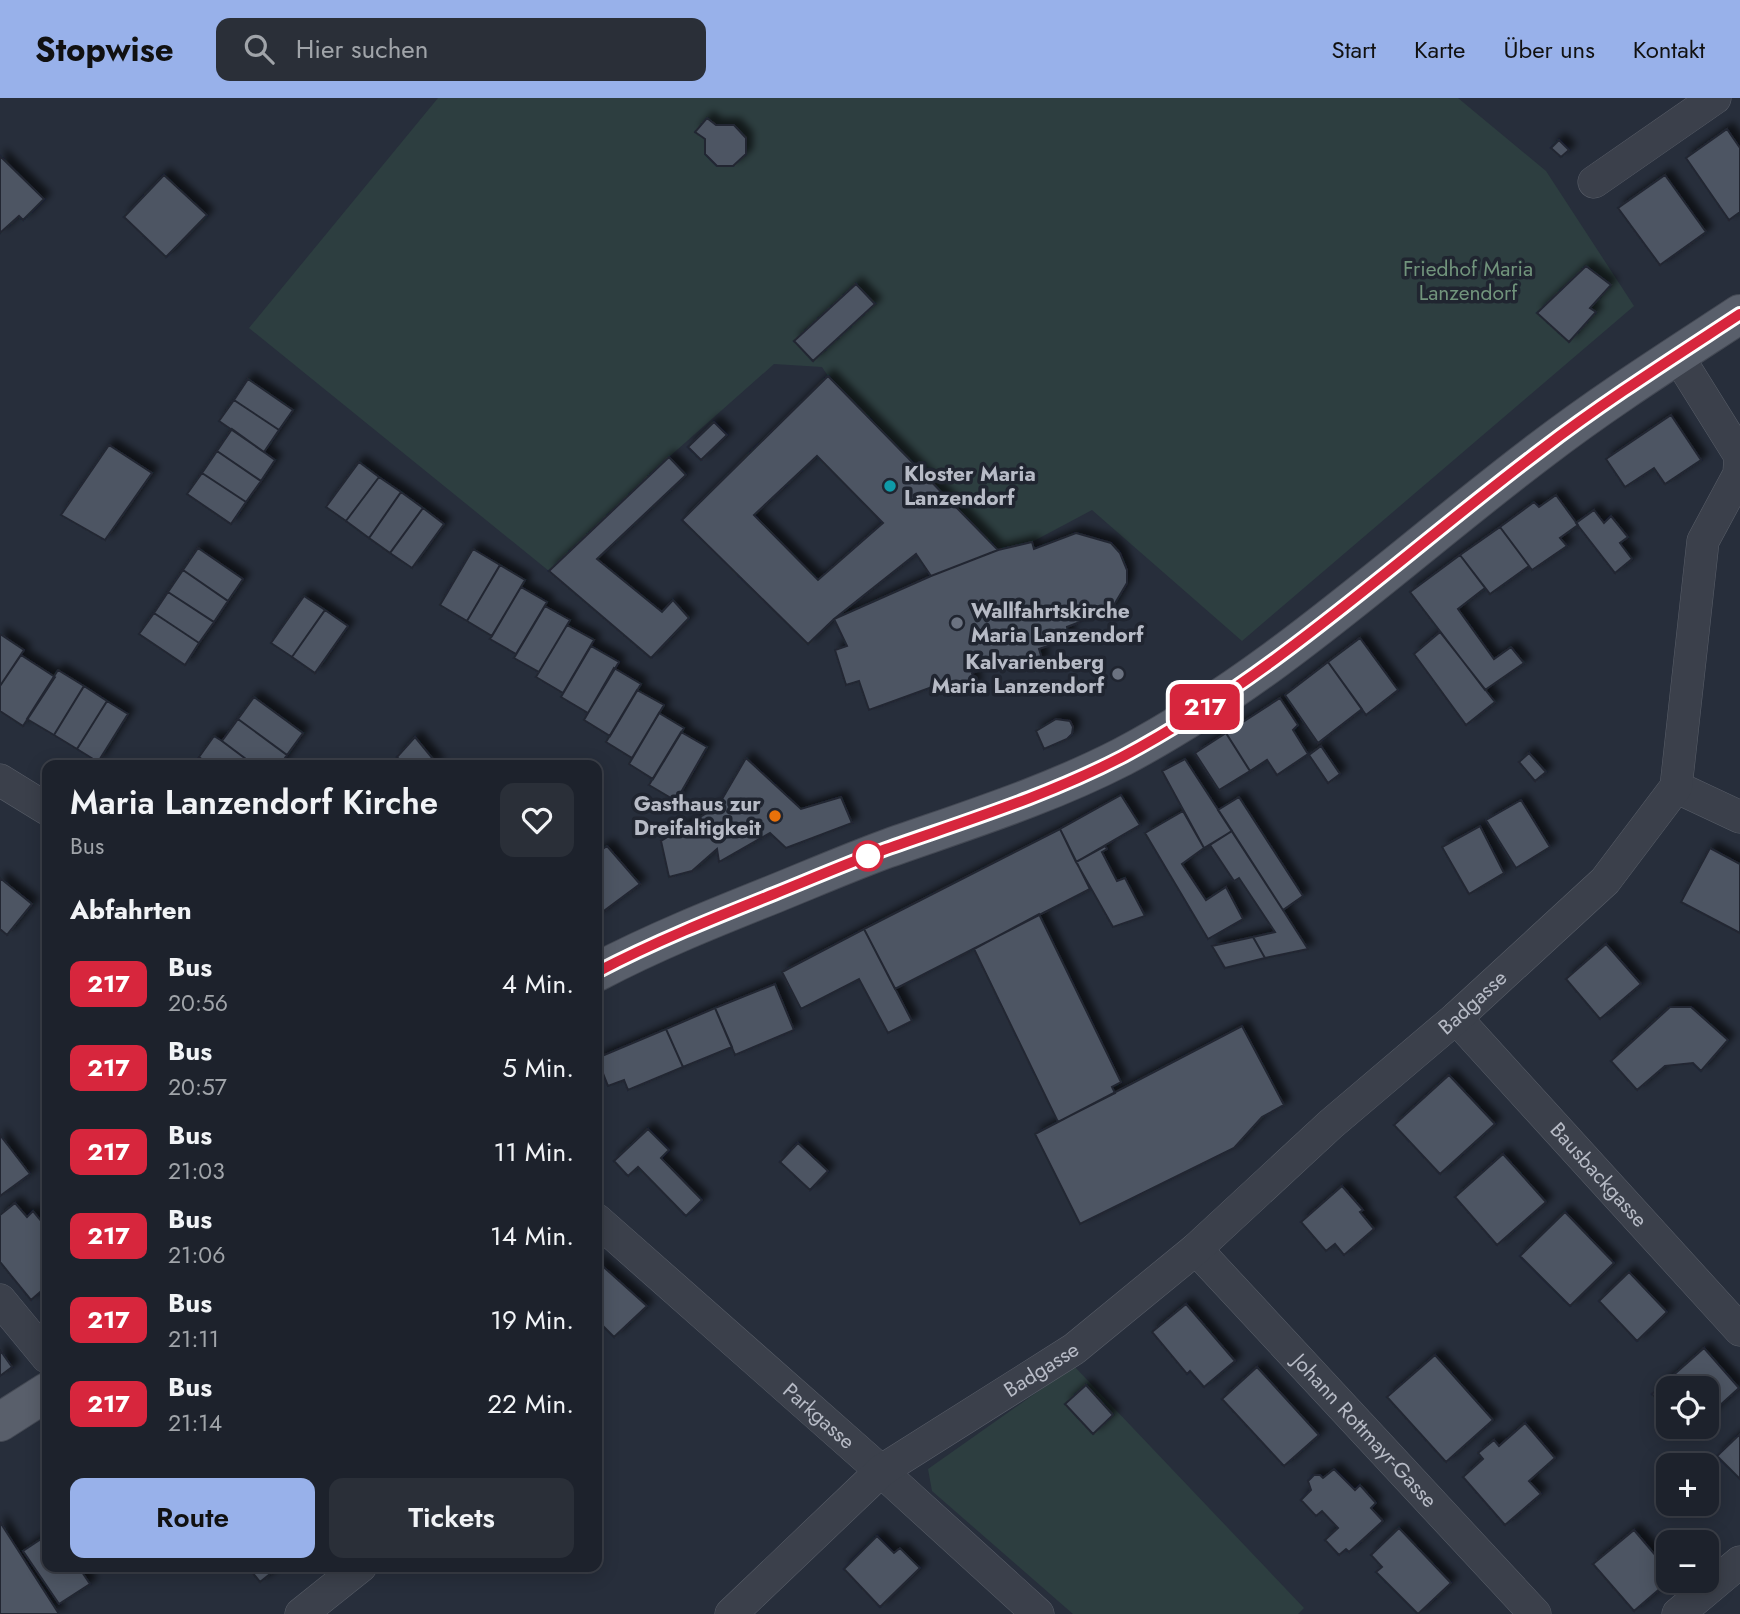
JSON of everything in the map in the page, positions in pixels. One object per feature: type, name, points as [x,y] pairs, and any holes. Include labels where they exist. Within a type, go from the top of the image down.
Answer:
[{"type":"main road","points":[[602,969],[637,951],[868,856],[1069,782],[1144,744],[1271,664],[1541,450],[1637,381],[1740,314]]},
{"type":"main road","points":[[0,1422],[42,1395]]},
{"type":"street","points":[[1594,182],[1715,98]]},
{"type":"street","points":[[1677,355],[1740,456],[1739,474],[1703,541],[1676,787],[1740,817]]},
{"type":"street","points":[[0,780],[42,806]]},
{"type":"street","name":"Badgasse","points":[[732,1614],[881,1471],[1074,1349],[1196,1249],[1331,1124],[1456,1018],[1605,881],[1676,787]]},
{"type":"street","name":"Bausbackgasse","points":[[1456,1018],[1740,1330]]},
{"type":"street","name":"Parkgasse","points":[[602,1224],[1038,1614]]},
{"type":"street","name":"Johann Rottmayr-Gasse","points":[[1196,1249],[1535,1614]]},
{"type":"street","points":[[0,1300],[42,1351]]},
{"type":"street","points":[[1678,1614],[1740,1562]]},
{"type":"street","points":[[301,1614],[354,1572]]},
{"type":"green space","name":"Friedhof Maria Lanzendorf","points":[[438,98],[1458,98],[1546,171],[1634,306],[1242,641],[1092,510],[1032,542],[998,550],[822,367],[774,364],[669,457],[549,571],[249,328]]},
{"type":"green space","points":[[1074,1366],[1304,1608],[1298,1614],[1073,1614],[932,1491],[928,1469]]},
{"type":"building","points":[[707,118],[716,125],[734,125],[746,138],[746,154],[733,166],[717,166],[705,154],[705,139],[695,132]]},
{"type":"building","points":[[1727,129],[1740,148],[1740,212],[1729,220],[1686,158]]},
{"type":"building","points":[[1559,140],[1569,150],[1561,157],[1551,148]]},
{"type":"building","points":[[0,156],[44,199],[23,220],[19,216],[0,233]]},
{"type":"building","points":[[164,175],[207,215],[166,257],[124,217]]},
{"type":"building","points":[[1665,175],[1706,232],[1660,265],[1618,208]]},
{"type":"building","points":[[1586,266],[1611,285],[1590,308],[1596,312],[1569,342],[1537,313]]},
{"type":"building","points":[[856,284],[875,304],[813,361],[794,341]]},
{"type":"building","name":"Kloster Maria Lanzendorf","points":[[828,376],[998,550],[931,576],[916,554],[834,619],[808,644],[682,520]],"holes":[[[817,456],[883,523],[818,580],[754,515]]]},
{"type":"building","points":[[248,379],[293,410],[279,430],[234,400]]},
{"type":"building","points":[[234,400],[279,430],[264,452],[219,421]]},
{"type":"building","points":[[1671,415],[1701,460],[1665,484],[1654,468],[1625,487],[1606,459]]},
{"type":"building","points":[[714,422],[727,435],[701,460],[688,447]]},
{"type":"building","points":[[232,429],[275,460],[261,481],[217,451]]},
{"type":"building","points":[[109,445],[152,473],[105,540],[61,515]]},
{"type":"building","points":[[217,451],[261,481],[246,502],[202,473]]},
{"type":"building","points":[[669,457],[686,475],[597,559],[662,612],[673,600],[689,618],[651,658],[549,571]]},
{"type":"building","points":[[359,462],[379,477],[346,521],[326,507]]},
{"type":"building","points":[[202,473],[246,502],[231,524],[187,494]]},
{"type":"building","points":[[379,477],[401,492],[369,538],[346,521]]},
{"type":"building","points":[[401,492],[423,508],[390,553],[369,538]]},
{"type":"building","points":[[1556,495],[1578,525],[1560,538],[1567,546],[1532,570],[1500,527],[1534,502],[1539,507]]},
{"type":"building","points":[[423,508],[444,524],[412,568],[390,553]]},
{"type":"building","points":[[1594,510],[1604,523],[1611,516],[1628,537],[1620,543],[1632,559],[1615,573],[1576,523]]},
{"type":"building","points":[[1500,527],[1529,566],[1490,594],[1460,555]]},
{"type":"building","name":"Wallfahrtskirche Maria Lanzendorf","points":[[1076,533],[1111,543],[1120,553],[1127,570],[1127,583],[1111,610],[1067,627],[1069,639],[1039,649],[1043,662],[1017,670],[1013,658],[972,673],[976,686],[948,696],[943,683],[869,710],[859,681],[846,685],[835,650],[847,646],[834,619],[998,550],[1032,542],[1034,549]]},
{"type":"building","points":[[198,548],[243,579],[228,601],[183,570]]},
{"type":"building","points":[[473,549],[500,565],[467,621],[440,605]]},
{"type":"building","points":[[1460,555],[1485,588],[1458,609],[1494,659],[1511,647],[1524,663],[1485,690],[1410,592]]},
{"type":"building","points":[[500,565],[525,580],[492,636],[467,621]]},
{"type":"building","points":[[183,570],[228,601],[214,622],[168,592]]},
{"type":"building","points":[[521,587],[547,602],[516,654],[490,639]]},
{"type":"building","points":[[168,592],[214,622],[199,643],[154,613]]},
{"type":"building","points":[[304,596],[325,610],[292,657],[271,643]]},
{"type":"building","points":[[545,606],[570,620],[539,672],[514,658]]},
{"type":"building","points":[[325,610],[348,626],[315,673],[292,657]]},
{"type":"building","points":[[154,613],[199,643],[185,665],[139,634]]},
{"type":"building","points":[[567,625],[594,640],[563,693],[536,677]]},
{"type":"building","points":[[1440,632],[1495,702],[1466,725],[1414,654]]},
{"type":"building","points":[[0,634],[24,650],[0,686]]},
{"type":"building","points":[[1360,638],[1398,690],[1366,715],[1328,662]]},
{"type":"building","points":[[591,646],[619,662],[588,713],[561,697]]},
{"type":"building","points":[[21,655],[55,677],[23,726],[0,711],[0,686]]},
{"type":"building","points":[[1328,662],[1362,709],[1318,743],[1285,695]]},
{"type":"building","points":[[614,668],[641,684],[610,736],[584,720]]},
{"type":"building","points":[[58,670],[84,686],[54,735],[27,719]]},
{"type":"building","points":[[84,686],[107,701],[77,749],[54,735]]},
{"type":"building","points":[[637,690],[664,705],[632,758],[606,742]]},
{"type":"building","points":[[254,697],[303,733],[287,755],[238,719]]},
{"type":"building","points":[[1280,698],[1298,725],[1293,730],[1308,754],[1277,775],[1267,760],[1250,771],[1226,733]]},
{"type":"building","points":[[107,701],[128,714],[99,760],[77,749]]},
{"type":"building","points":[[659,713],[684,728],[653,779],[629,764]]},
{"type":"building","points":[[238,719],[287,755],[284,760],[247,760],[222,741]]},
{"type":"building","points":[[1056,719],[1070,721],[1072,734],[1044,749],[1036,731]]},
{"type":"building","points":[[681,732],[707,747],[676,801],[649,785]]},
{"type":"building","points":[[1226,733],[1250,771],[1219,790],[1195,753]]},
{"type":"building","points":[[214,736],[247,760],[203,760],[199,757]]},
{"type":"building","points":[[415,737],[434,760],[400,760],[397,757]]},
{"type":"building","points":[[1321,746],[1340,774],[1328,783],[1309,755]]},
{"type":"building","points":[[1529,753],[1546,772],[1535,781],[1519,762]]},
{"type":"building","name":"Gasthaus zur Dreifaltigkeit","points":[[746,758],[801,809],[841,797],[852,823],[786,848],[770,833],[719,862],[717,849],[692,871],[669,877],[661,841],[718,806]]},
{"type":"building","points":[[1185,759],[1232,831],[1204,848],[1162,771]]},
{"type":"building","points":[[1121,795],[1140,825],[1076,862],[1060,829]]},
{"type":"building","points":[[1239,797],[1303,896],[1283,910],[1218,810]]},
{"type":"building","points":[[1521,800],[1550,847],[1516,868],[1486,820]]},
{"type":"building","points":[[1183,811],[1204,848],[1182,864],[1206,900],[1226,887],[1243,919],[1208,939],[1145,833]]},
{"type":"building","points":[[1480,826],[1504,873],[1469,894],[1442,847]]},
{"type":"building","points":[[1060,829],[1090,889],[895,989],[864,929]]},
{"type":"building","points":[[1232,831],[1308,949],[1265,958],[1253,937],[1275,932],[1239,878],[1234,881],[1210,845]]},
{"type":"building","points":[[607,846],[640,884],[602,912],[602,850]]},
{"type":"building","points":[[1105,846],[1107,849],[1102,852],[1117,881],[1125,878],[1145,916],[1113,927],[1076,862]]},
{"type":"building","points":[[1710,848],[1740,864],[1740,933],[1681,902]]},
{"type":"building","points":[[0,878],[32,904],[7,935],[0,929]]},
{"type":"building","points":[[1039,914],[1121,1082],[1112,1087],[1115,1093],[1058,1122],[974,949]]},
{"type":"building","points":[[864,929],[912,1021],[888,1033],[859,979],[801,1009],[782,972]]},
{"type":"building","points":[[1253,937],[1265,958],[1225,968],[1212,946]]},
{"type":"building","points":[[1606,944],[1641,984],[1600,1019],[1566,979]]},
{"type":"building","points":[[775,984],[794,1030],[735,1055],[715,1008]]},
{"type":"building","points":[[1670,1007],[1691,1007],[1728,1040],[1701,1071],[1693,1063],[1665,1066],[1637,1090],[1611,1061]]},
{"type":"building","points":[[715,1008],[732,1047],[683,1067],[666,1029]]},
{"type":"building","points":[[1242,1026],[1284,1105],[1262,1117],[1234,1148],[1080,1224],[1035,1134]]},
{"type":"building","points":[[666,1029],[683,1067],[628,1090],[624,1080],[608,1086],[602,1071],[602,1056]]},
{"type":"building","points":[[1449,1075],[1495,1124],[1440,1174],[1394,1125]]},
{"type":"building","points":[[648,1129],[669,1150],[661,1158],[702,1200],[686,1216],[638,1167],[628,1176],[614,1161]]},
{"type":"building","points":[[0,1135],[30,1174],[0,1196]]},
{"type":"building","points":[[798,1143],[828,1171],[810,1190],[780,1162]]},
{"type":"building","points":[[1503,1154],[1546,1202],[1497,1245],[1455,1197]]},
{"type":"building","points":[[1342,1186],[1363,1210],[1360,1212],[1374,1229],[1344,1255],[1335,1244],[1326,1251],[1301,1222]]},
{"type":"building","points":[[15,1203],[27,1217],[33,1211],[42,1222],[42,1290],[31,1300],[0,1262],[0,1215]]},
{"type":"building","points":[[1565,1212],[1614,1263],[1570,1306],[1520,1256]]},
{"type":"building","points":[[602,1266],[647,1306],[614,1337],[602,1325]]},
{"type":"building","points":[[1629,1272],[1667,1312],[1637,1341],[1599,1301]]},
{"type":"building","points":[[1186,1304],[1235,1361],[1204,1387],[1190,1371],[1187,1374],[1152,1332]]},
{"type":"building","points":[[1704,1348],[1739,1388],[1719,1406],[1719,1376],[1672,1376]]},
{"type":"building","points":[[0,1350],[12,1367],[0,1376]]},
{"type":"building","points":[[1435,1355],[1493,1420],[1446,1462],[1387,1397]]},
{"type":"building","points":[[1257,1367],[1319,1435],[1284,1466],[1222,1399]]},
{"type":"building","points":[[1086,1385],[1113,1415],[1093,1434],[1065,1404]]},
{"type":"building","points":[[1525,1423],[1555,1458],[1529,1481],[1541,1494],[1505,1525],[1463,1477],[1483,1459],[1478,1453],[1494,1440],[1499,1446]]},
{"type":"building","points":[[1740,1434],[1740,1479],[1719,1458],[1719,1454]]},
{"type":"building","points":[[1334,1469],[1355,1490],[1360,1485],[1376,1503],[1371,1508],[1383,1521],[1349,1552],[1346,1549],[1339,1555],[1325,1540],[1338,1528],[1322,1511],[1316,1516],[1301,1500],[1311,1490],[1308,1481],[1314,1475],[1323,1478]]},
{"type":"building","points":[[0,1522],[59,1614],[0,1614]]},
{"type":"building","points":[[1399,1528],[1451,1583],[1418,1614],[1376,1572],[1382,1567],[1371,1555]]},
{"type":"building","points":[[1634,1530],[1656,1556],[1656,1592],[1634,1611],[1593,1564]]},
{"type":"building","points":[[877,1536],[894,1553],[900,1548],[920,1568],[880,1607],[844,1569]]},
{"type":"building","points":[[42,1538],[42,1572],[82,1572],[90,1584],[59,1604],[23,1551]]},
{"type":"building","points":[[252,1572],[272,1572],[260,1582]]},
{"type":"bus line","name":"217","points":[[602,969],[637,951],[868,856],[1010,806],[1069,782],[1156,738],[1271,664],[1541,450],[1637,381],[1740,314]]},
{"type":"place","name":"Kloster Maria Lanzendorf","points":[[890,486]]},
{"type":"place","name":"Wallfahrtskirche Maria Lanzendorf","points":[[957,623]]},
{"type":"place","name":"Kalvarienberg Maria Lanzendorf","points":[[1118,674]]},
{"type":"place","name":"Gasthaus zur Dreifaltigkeit","points":[[775,816]]}]
